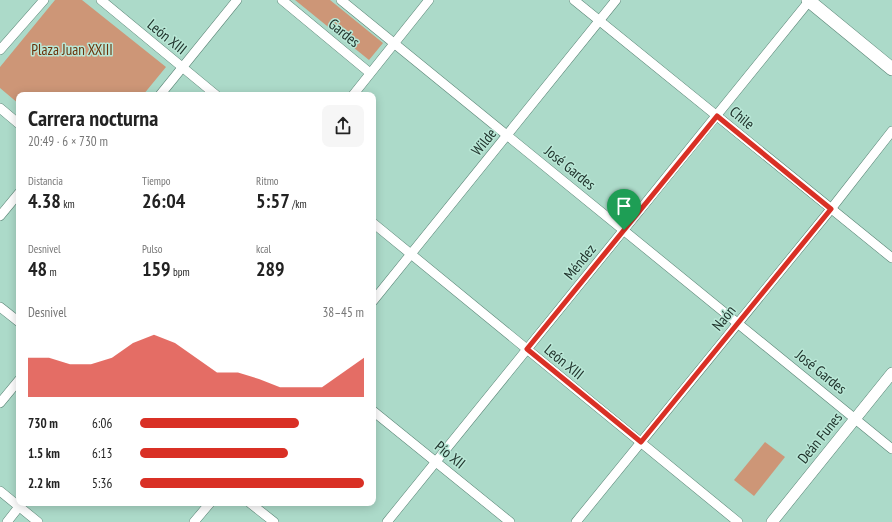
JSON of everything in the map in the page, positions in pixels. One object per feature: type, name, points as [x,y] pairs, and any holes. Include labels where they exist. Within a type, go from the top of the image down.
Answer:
[{"type":"main road","points":[[812,0],[892,59]]},
{"type":"main road","points":[[812,0],[892,68]]},
{"type":"street","points":[[0,50],[44,0]]},
{"type":"street","name":"León XIII","points":[[100,0],[212,92]]},
{"type":"street","points":[[162,92],[237,0]]},
{"type":"street","name":"Gardes","points":[[282,0],[370,73]]},
{"type":"street","name":"José Gardes","points":[[342,0],[892,448]]},
{"type":"street","points":[[355,92],[429,0]]},
{"type":"street","name":"Chile","points":[[574,0],[892,258]]},
{"type":"street","name":"Wilde","points":[[376,297],[616,0]]},
{"type":"street","name":"Méndez","points":[[387,522],[435,461],[812,0]]},
{"type":"street","points":[[0,108],[16,121]]},
{"type":"street","name":"Naón","points":[[576,522],[831,209],[892,131]]},
{"type":"street","points":[[0,216],[16,197]]},
{"type":"street","name":"León XIII","points":[[376,225],[738,522]]},
{"type":"street","points":[[0,307],[16,320]]},
{"type":"street","name":"Deán Funes","points":[[772,522],[892,373]]},
{"type":"street","points":[[0,403],[16,384]]},
{"type":"street","name":"Pío XII","points":[[376,413],[510,522]]},
{"type":"street","points":[[0,491],[16,502]]},
{"type":"street","points":[[7,522],[20,506]]},
{"type":"street","points":[[22,506],[38,522]]},
{"type":"street","points":[[194,522],[207,506]]},
{"type":"street","points":[[254,506],[274,522]]},
{"type":"green space","name":"Plaza Juan XXIII","points":[[55,0],[82,0],[166,67],[145,92],[16,92],[16,101],[0,88],[0,67]]},
{"type":"green space","points":[[295,0],[330,0],[383,43],[369,60]]},
{"type":"green space","points":[[765,442],[785,457],[754,496],[734,480]]},
{"type":"route","points":[[717,116],[831,209],[641,442],[527,349],[624,230],[717,116]]}]
